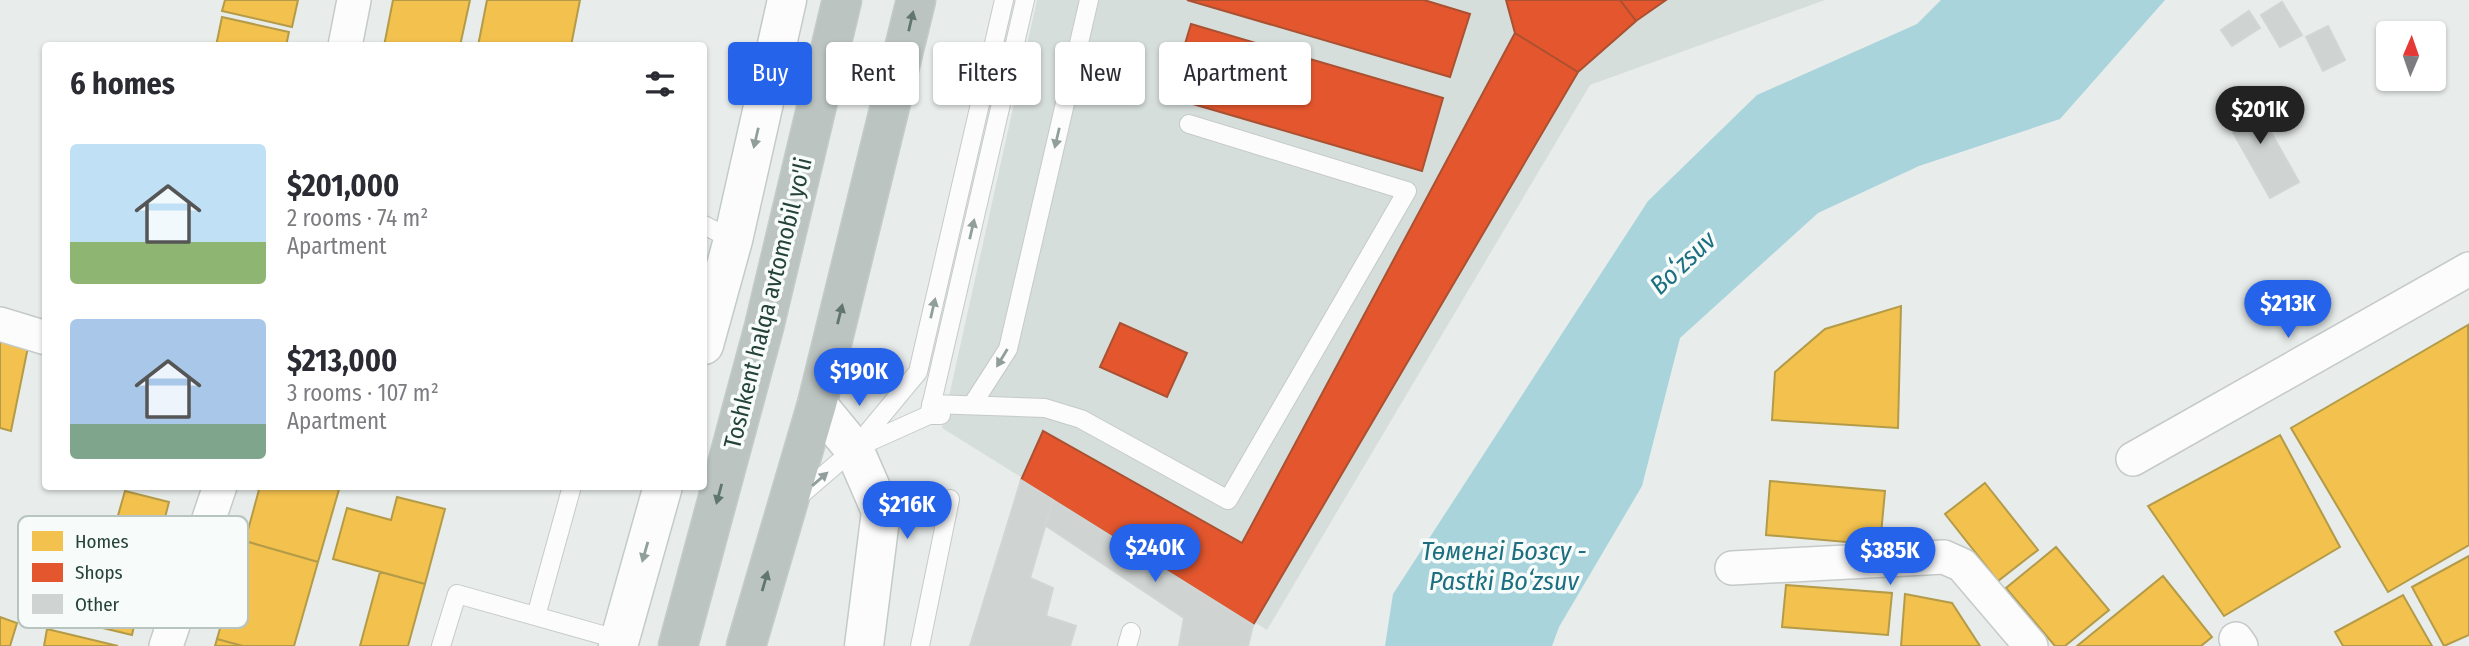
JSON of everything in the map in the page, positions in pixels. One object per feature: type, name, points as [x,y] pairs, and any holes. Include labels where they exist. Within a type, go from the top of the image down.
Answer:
[{"type":"highway","name":"Toshkent halqa avtomobil yo'li","points":[[678,646],[764,327],[842,0]]},
{"type":"highway","points":[[746,646],[817,404],[916,0]]},
{"type":"street","points":[[346,42],[354,0]]},
{"type":"street","points":[[707,321],[718,233],[787,0]]},
{"type":"street","points":[[2133,459],[2469,269]]},
{"type":"street","points":[[0,324],[42,337]]},
{"type":"street","points":[[817,404],[854,449],[881,511],[864,646]]},
{"type":"street","points":[[210,516],[219,490]]},
{"type":"street","points":[[619,643],[662,490]]},
{"type":"street","points":[[1732,568],[1944,557],[1962,565],[2031,646]]},
{"type":"street","points":[[166,646],[172,628]]},
{"type":"lane","points":[[786,509],[854,449],[918,372],[1004,0]]},
{"type":"lane","points":[[930,409],[1025,0]]},
{"type":"lane","points":[[972,405],[1008,349],[1089,0]]},
{"type":"lane","points":[[854,449],[930,409],[972,405],[1045,408],[1081,419],[1228,500],[1407,191],[1189,124]]},
{"type":"lane","points":[[930,409],[1081,419]]},
{"type":"lane","points":[[536,616],[571,490]]},
{"type":"lane","points":[[920,646],[950,499]]},
{"type":"lane","points":[[441,646],[457,594],[619,643]]},
{"type":"shaded area","points":[[1037,0],[1825,0],[1590,85],[1267,630],[942,428],[1014,105],[1041,105],[1041,42],[1028,42]]},
{"type":"water","name":"Төменгі Бозсу - Pastki Boʻzsuv","points":[[1941,0],[2165,0],[2060,119],[1919,166],[1818,213],[1680,338],[1642,486],[1559,627],[1552,646],[1385,646],[1393,594],[1648,201],[1757,95],[1917,24]]},
{"type":"building: Homes","points":[[225,0],[298,0],[292,27],[222,11]]},
{"type":"building: Homes","points":[[393,0],[470,0],[461,42],[385,42]]},
{"type":"building: Homes","points":[[487,0],[580,0],[572,42],[479,42]]},
{"type":"building: Homes","points":[[222,17],[289,32],[287,42],[217,42]]},
{"type":"building: Homes","points":[[1901,306],[1898,428],[1772,420],[1775,372],[1825,329]]},
{"type":"building: Homes","points":[[2468,325],[2469,545],[2388,592],[2291,428]]},
{"type":"building: Homes","points":[[0,341],[28,347],[11,431],[0,428]]},
{"type":"building: Homes","points":[[2280,435],[2340,547],[2224,616],[2148,506]]},
{"type":"building: Homes","points":[[1770,481],[1885,491],[1880,545],[1766,535]]},
{"type":"building: Homes","points":[[1985,483],[2038,550],[1998,581],[1945,514]]},
{"type":"building: Homes","points":[[259,490],[339,490],[318,562],[248,542],[248,530]]},
{"type":"building: Homes","points":[[125,491],[169,502],[165,516],[118,516]]},
{"type":"building: Homes","points":[[397,497],[445,509],[425,584],[333,559],[347,508],[391,520]]},
{"type":"building: Homes","points":[[248,542],[318,562],[294,646],[243,646],[217,639],[220,628],[248,628]]},
{"type":"building: Homes","points":[[2056,547],[2109,610],[2065,646],[2055,646],[2006,588]]},
{"type":"building: Homes","points":[[2469,556],[2469,635],[2444,646],[2412,587]]},
{"type":"building: Homes","points":[[380,572],[425,584],[408,646],[360,646]]},
{"type":"building: Homes","points":[[2163,576],[2212,637],[2201,646],[2077,646]]},
{"type":"building: Homes","points":[[1786,585],[1892,593],[1888,635],[1782,627]]},
{"type":"building: Homes","points":[[1905,594],[1952,603],[1980,646],[1901,646]]},
{"type":"building: Homes","points":[[2403,595],[2432,646],[2343,646],[2335,632]]},
{"type":"building: Homes","points":[[0,617],[17,623],[10,646],[0,646]]},
{"type":"building: Homes","points":[[103,628],[134,628],[132,635]]},
{"type":"building: Homes","points":[[47,629],[118,646],[44,646]]},
{"type":"building: Homes","points":[[217,639],[243,646],[215,646]]},
{"type":"building: Shops","points":[[1187,0],[1424,0],[1470,14],[1450,77]]},
{"type":"building: Shops","points":[[1506,0],[1620,0],[1636,21],[1578,72],[1515,33]]},
{"type":"building: Shops","points":[[1620,0],[1666,0],[1636,21]]},
{"type":"building: Shops","points":[[1191,24],[1252,42],[1186,42]]},
{"type":"building: Shops","points":[[1515,33],[1578,72],[1253,625],[1021,480],[1043,431],[1242,543]]},
{"type":"building: Shops","points":[[1311,59],[1443,98],[1422,171],[1196,105],[1311,105]]},
{"type":"building: Shops","points":[[1120,323],[1187,353],[1167,397],[1100,367]]},
{"type":"building: Other","points":[[2282,2],[2302,35],[2280,47],[2261,15]]},
{"type":"building: Other","points":[[2249,11],[2260,28],[2232,46],[2221,30]]},
{"type":"building: Other","points":[[2328,26],[2345,60],[2323,71],[2306,37]]},
{"type":"building: Other","points":[[2250,95],[2299,182],[2270,198],[2221,111]]},
{"type":"building: Other","points":[[1021,480],[1053,500],[1030,578],[1053,588],[1046,616],[1076,626],[1070,646],[970,646]]},
{"type":"building: Other","points":[[1053,500],[1253,625],[1248,646],[1179,646],[1184,618],[1045,525]]},
{"type":"water label","name":"Boʻzsuv","points":[[1683,263]]}]
